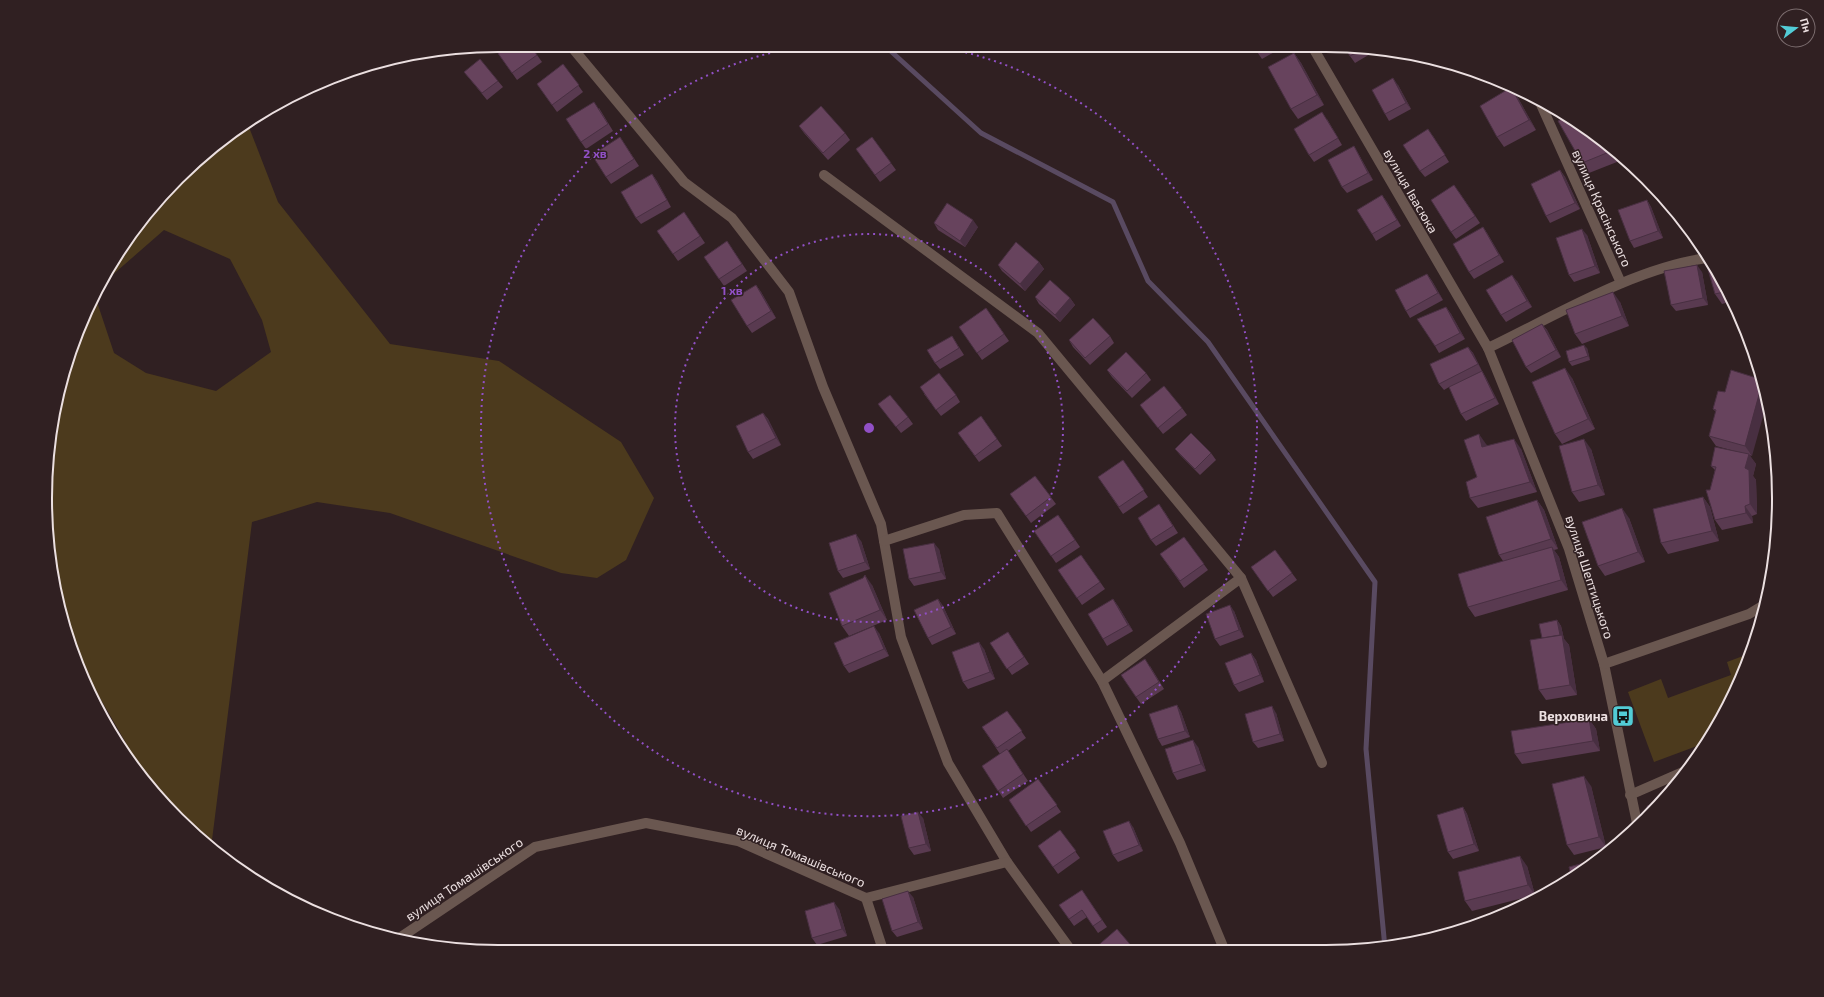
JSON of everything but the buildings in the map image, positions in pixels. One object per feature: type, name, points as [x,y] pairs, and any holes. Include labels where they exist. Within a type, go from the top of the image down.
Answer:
[{"type":"street","points":[[576,52],[684,182],[732,218],[788,292],[823,387],[881,524],[901,637],[948,763],[1008,862],[1067,945]]},
{"type":"street","name":"вулиця Івасюка","points":[[1315,52],[1488,348]]},
{"type":"street","name":"вулиця Красінського","points":[[1543,109],[1621,283]]},
{"type":"street","points":[[824,175],[1038,333],[1242,578],[1322,763]]},
{"type":"street","name":"вулиця Красінського","points":[[1488,348],[1621,283],[1688,261],[1702,259]]},
{"type":"street","name":"вулиця Шептицького","points":[[1488,348],[1569,549],[1604,664],[1636,819]]},
{"type":"street","points":[[884,541],[964,515],[996,513],[1102,681],[1180,843],[1222,945]]},
{"type":"street","points":[[1102,681],[1242,578]]},
{"type":"street","points":[[1604,664],[1750,614],[1758,609]]},
{"type":"street","points":[[1630,795],[1675,776]]},
{"type":"street","name":"вулиця Томашівського","points":[[405,935],[535,847],[646,822],[738,841],[866,898]]},
{"type":"street","points":[[881,945],[866,898],[1008,862]]},
{"type":"shaded area","points":[[249,128],[278,202],[390,344],[499,361],[621,442],[654,498],[626,560],[597,578],[561,573],[390,513],[317,502],[252,522],[212,841],[183,814],[144,770],[127,747],[96,691],[86,669],[67,614],[56,557],[53,528],[53,469],[61,411],[67,383],[76,355],[97,303],[114,353],[146,373],[216,391],[271,352],[262,320],[230,259],[164,230],[112,276],[127,250],[163,204],[204,163]]},
{"type":"shaded area","points":[[1743,656],[1726,696],[1698,746],[1654,762],[1628,692],[1661,679],[1668,698],[1731,675],[1727,662]]},
{"type":"waterway","points":[[892,52],[981,133],[1113,202],[1148,281],[1208,342],[1375,582],[1366,749],[1384,941]]},
{"type":"place","name":"Верховина","points":[[1623,716]]}]
